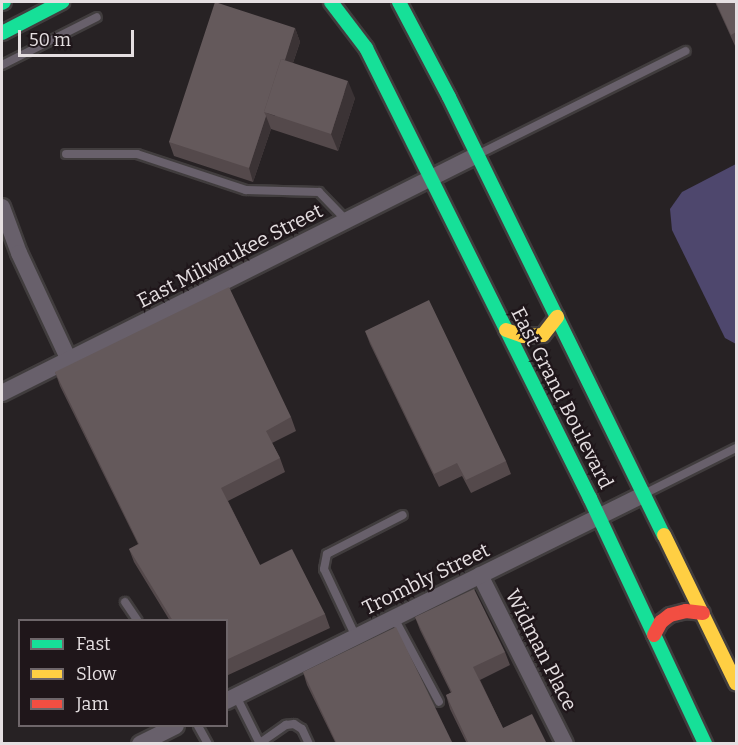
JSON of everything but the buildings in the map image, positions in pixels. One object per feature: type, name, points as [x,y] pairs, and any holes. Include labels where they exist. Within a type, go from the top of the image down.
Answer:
[{"type":"main road","points":[[2,33],[62,2]]},
{"type":"main road","name":"East Grand Boulevard","points":[[330,2],[366,48],[598,517],[705,744]]},
{"type":"main road","name":"East Grand Boulevard","points":[[402,7],[449,97],[736,683]]},
{"type":"main road","points":[[506,330],[523,336],[543,335],[552,327],[557,317]]},
{"type":"main road","points":[[654,634],[661,622],[670,615],[686,611],[703,614]]},
{"type":"street","name":"East Milwaukee Street","points":[[2,393],[477,155]]},
{"type":"street","points":[[2,207],[19,253],[69,360]]},
{"type":"street","name":"Trombly Street","points":[[231,699],[644,494]]},
{"type":"street","name":"Widman Place","points":[[480,575],[565,744]]},
{"type":"street","points":[[140,744],[174,727]]},
{"type":"lane","points":[[2,65],[97,17]]},
{"type":"lane","points":[[477,155],[686,51]]},
{"type":"lane","points":[[66,154],[138,154],[246,190],[319,192],[347,221]]},
{"type":"lane","points":[[644,494],[736,448]]},
{"type":"lane","points":[[356,637],[324,569],[327,554],[403,515]]},
{"type":"lane","points":[[125,602],[135,619]]},
{"type":"lane","points":[[394,618],[439,702]]},
{"type":"lane","points":[[231,699],[260,743],[286,725],[294,724],[302,729],[309,744]]},
{"type":"lane","points":[[199,727],[208,744]]},
{"type":"shaded area","points":[[736,164],[736,344],[725,338],[672,230],[670,209],[682,192]]},
{"type":"traffic: fast","points":[[2,33],[62,2]]},
{"type":"traffic: fast","points":[[331,2],[366,48],[590,498],[705,744]]},
{"type":"traffic: fast","points":[[399,2],[449,97],[664,535]]},
{"type":"traffic: slow","points":[[506,330],[523,336],[543,335],[557,317]]},
{"type":"traffic: slow","points":[[664,535],[736,683]]},
{"type":"traffic: jam","points":[[654,635],[661,622],[670,615],[686,611],[703,613]]}]
